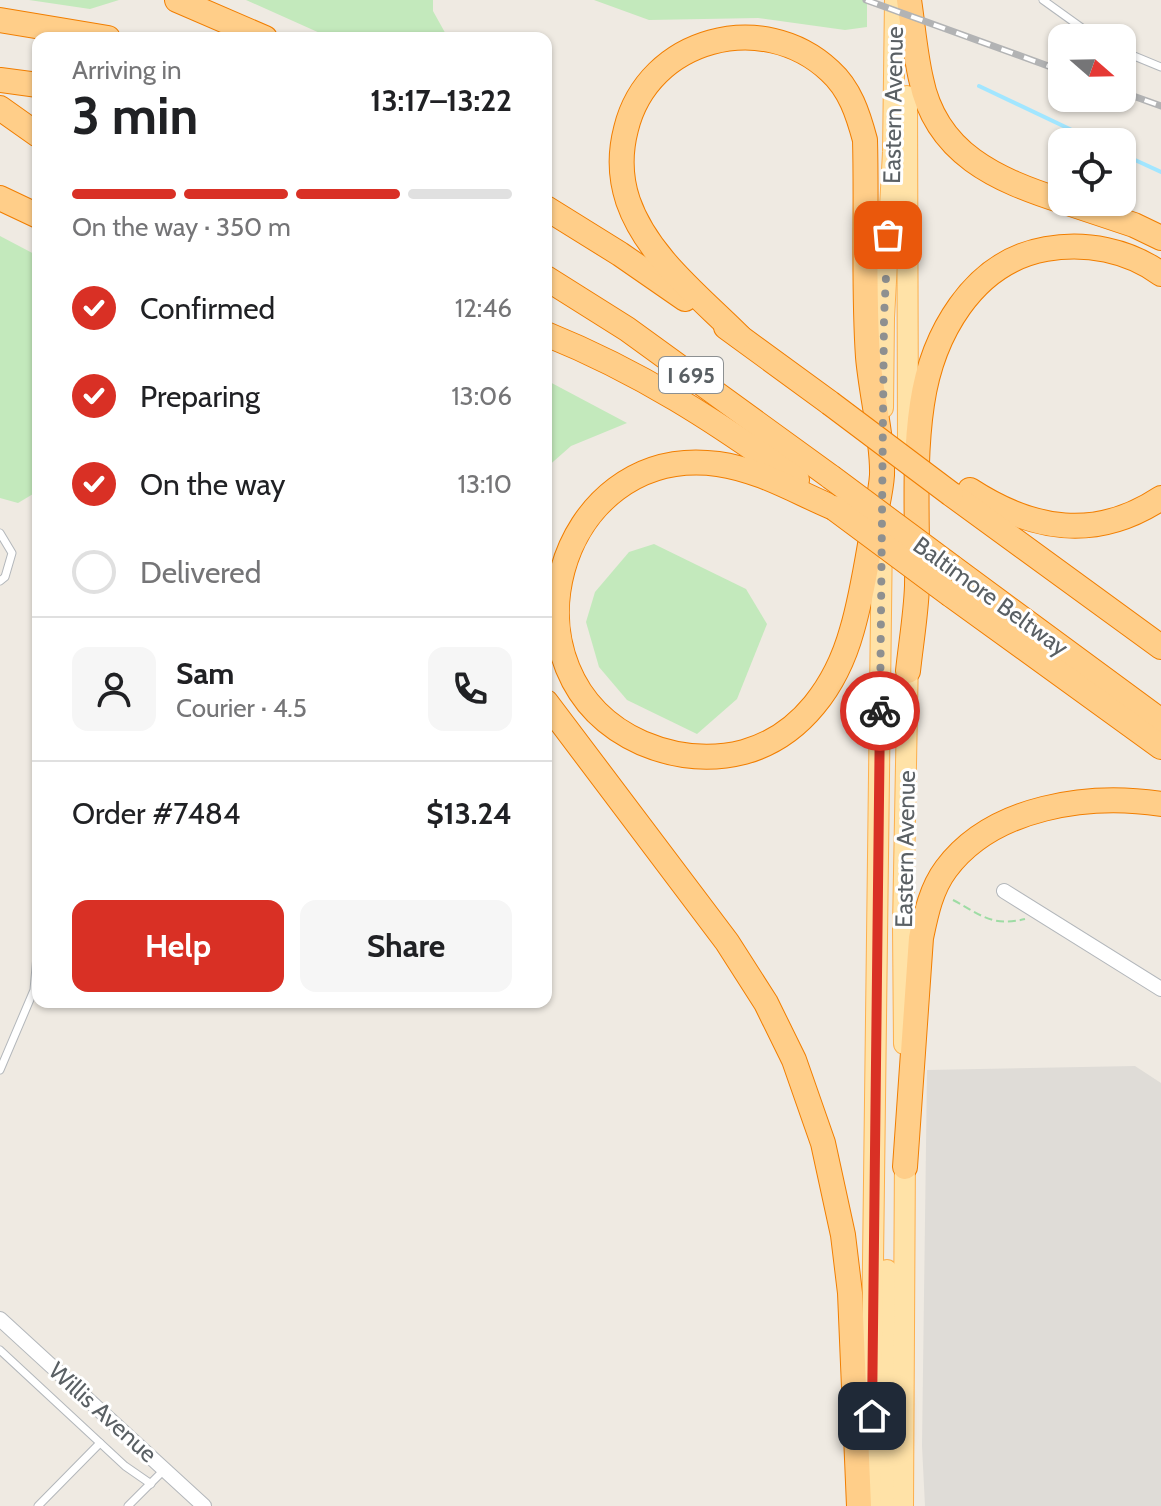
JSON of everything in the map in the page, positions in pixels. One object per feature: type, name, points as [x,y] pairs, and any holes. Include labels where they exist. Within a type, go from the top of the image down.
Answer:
[{"type":"highway","points":[[177,0],[251,32]]},
{"type":"highway","points":[[908,0],[921,81],[926,99],[945,134],[970,161],[986,171],[1048,197]]},
{"type":"highway","points":[[0,20],[72,32]]},
{"type":"highway","points":[[739,336],[651,244],[628,202],[621,163],[628,120],[650,80],[681,53],[701,44],[741,36],[780,41],[814,58],[832,72],[858,114],[865,140],[868,357],[882,474],[862,592],[843,659],[817,703],[788,730],[749,750],[724,756],[675,755],[628,737],[602,716],[578,689],[558,642],[556,592],[562,567],[583,522],[616,490],[663,467],[716,464],[747,470],[834,508]]},
{"type":"highway","points":[[0,107],[32,126]]},
{"type":"highway","points":[[0,107],[32,131]]},
{"type":"highway","points":[[0,198],[32,213]]},
{"type":"highway","points":[[552,198],[620,254]]},
{"type":"highway","name":"I 695","points":[[552,212],[620,254],[951,486],[1161,647]]},
{"type":"highway","points":[[1107,216],[1161,238]]},
{"type":"highway","points":[[908,671],[917,591],[918,441],[922,402],[939,344],[960,305],[995,270],[1017,257],[1042,250],[1094,247],[1140,261],[1161,274]]},
{"type":"highway","name":"Baltimore Beltway","points":[[552,282],[627,329],[1161,721]]},
{"type":"highway","points":[[552,337],[622,367],[696,409],[1161,747]]},
{"type":"highway","points":[[951,486],[1016,515],[1066,526],[1114,522],[1141,511],[1161,498]]},
{"type":"highway","points":[[552,710],[727,942],[766,1003],[794,1060],[823,1143],[843,1235],[850,1293],[859,1506]]},
{"type":"highway","points":[[905,1167],[921,938],[926,912],[945,870],[981,837],[1036,812],[1102,801],[1161,804]]},
{"type":"main road","name":"Eastern Avenue","points":[[870,1506],[884,318],[893,152],[895,0]]},
{"type":"main road","name":"Eastern Avenue","points":[[903,1506],[908,0]]},
{"type":"main road","points":[[875,1147],[886,1195],[887,1506]]},
{"type":"street","points":[[1004,891],[1161,989]]},
{"type":"street","name":"Willis Avenue","points":[[0,1319],[204,1506]]},
{"type":"lane","points":[[1043,0],[1076,24]]},
{"type":"lane","points":[[1136,57],[1161,67]]},
{"type":"lane","points":[[0,533],[12,553],[5,577],[0,581]]},
{"type":"lane","points":[[0,1070],[32,995]]},
{"type":"lane","points":[[0,1350],[125,1466],[151,1484]]},
{"type":"lane","points":[[38,1506],[100,1443]]},
{"type":"lane","points":[[128,1506],[165,1469]]},
{"type":"path","points":[[954,900],[1004,924],[1041,915]]},
{"type":"shaded area","points":[[1135,1066],[1161,1083],[1161,1506],[925,1506],[922,1446],[927,1070]]},
{"type":"green space","points":[[29,0],[119,0],[90,9]]},
{"type":"green space","points":[[246,0],[433,0],[433,11],[445,32],[318,32]]},
{"type":"green space","points":[[594,0],[867,0],[867,27],[845,30],[758,18],[649,20]]},
{"type":"green space","points":[[0,236],[32,253],[32,495],[18,503],[0,498]]},
{"type":"green space","points":[[552,383],[627,423],[571,446],[552,463]]},
{"type":"green space","points":[[654,544],[746,589],[767,624],[737,699],[697,734],[627,700],[599,667],[586,622],[595,592],[629,552]]},
{"type":"waterway","points":[[979,86],[1068,128]]},
{"type":"waterway","points":[[1136,160],[1161,172]]},
{"type":"railway","points":[[866,0],[1048,66]]},
{"type":"railway","points":[[1136,97],[1161,106]]},
{"type":"way so far","points":[[880,711],[884,318],[888,235]]},
{"type":"route","points":[[872,1416],[880,711]]}]
